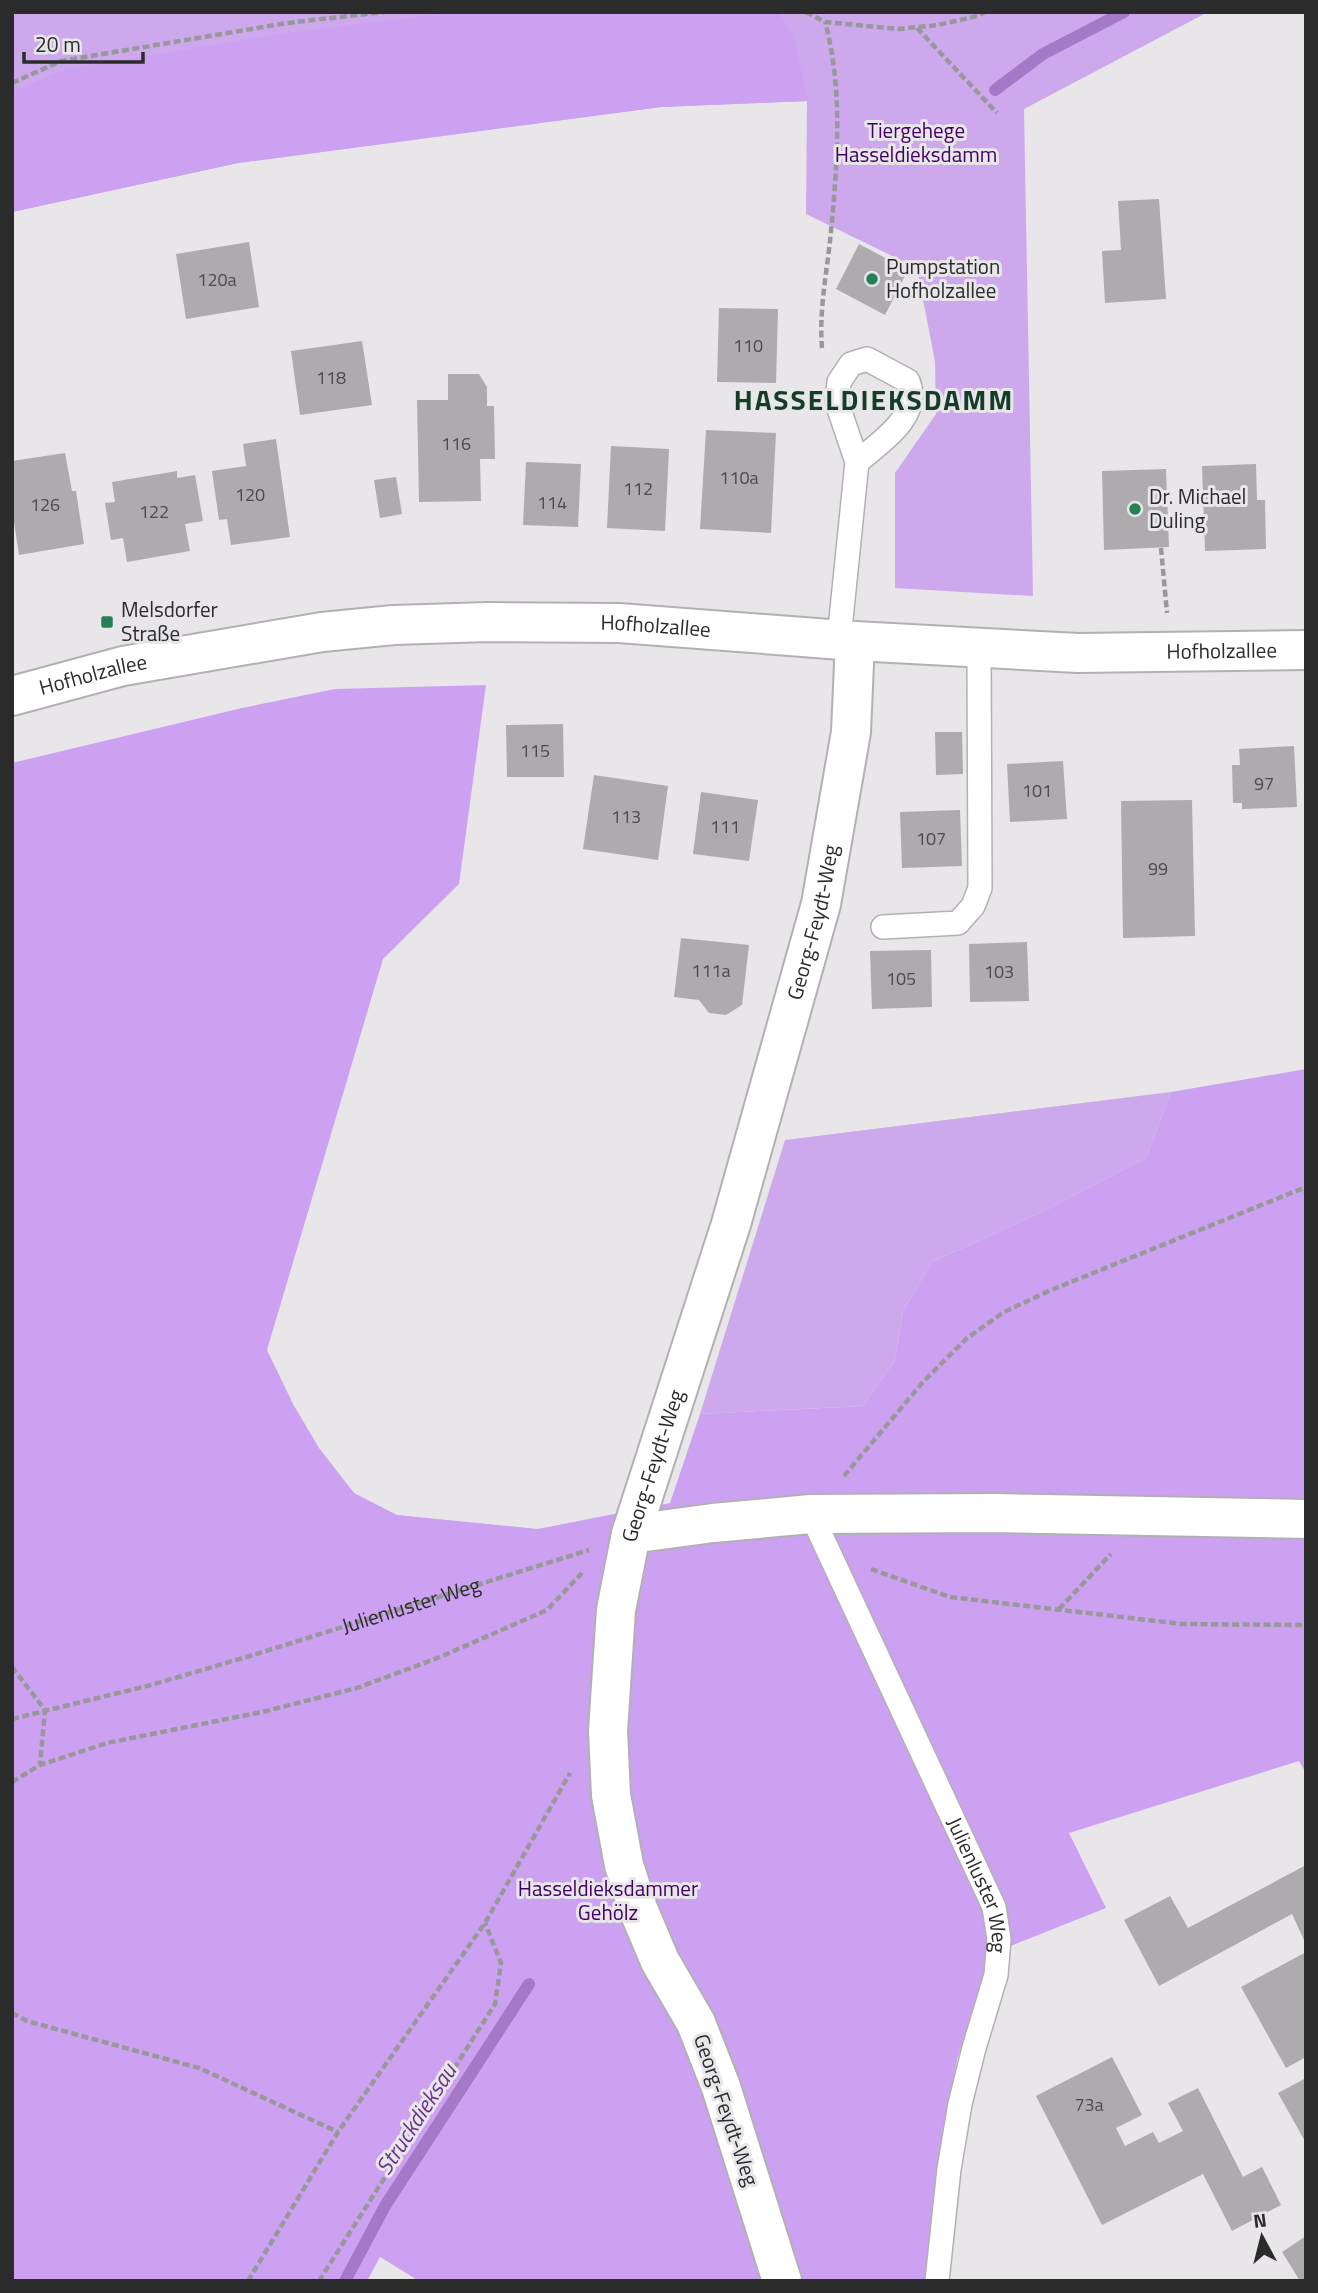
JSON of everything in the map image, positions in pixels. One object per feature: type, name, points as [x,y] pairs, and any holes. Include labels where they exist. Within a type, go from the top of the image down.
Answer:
[{"type":"street","name":"Hofholzallee","points":[[12,696],[124,666],[322,632],[394,625],[488,622],[620,623],[979,649],[1078,653],[1306,650]]},
{"type":"street","name":"Georg-Feydt-Weg","points":[[782,2281],[721,2087],[696,2024],[660,1961],[638,1909],[624,1865],[611,1795],[608,1731],[616,1610],[631,1534],[731,1224],[821,904],[851,732],[847,640]]},
{"type":"street","points":[[631,1534],[811,1514],[995,1513],[1306,1519]]},
{"type":"lane","points":[[847,640],[857,462],[837,402],[839,382],[851,364],[867,359],[908,380],[913,393],[908,412],[892,433],[857,462]]},
{"type":"lane","points":[[883,927],[958,923],[973,906],[981,888],[979,649]]},
{"type":"lane","name":"Julienluster Weg","points":[[811,1514],[994,1907],[999,1939],[996,1975],[960,2104],[949,2169],[937,2281]]},
{"type":"path","points":[[12,83],[61,61],[287,23],[384,12]]},
{"type":"path","points":[[806,12],[825,22],[899,29],[938,25],[985,12]]},
{"type":"path","points":[[825,22],[832,48],[837,144],[820,322],[823,358],[839,382]]},
{"type":"path","points":[[917,27],[997,113]]},
{"type":"path","points":[[1161,548],[1170,653]]},
{"type":"path","points":[[811,1514],[923,1382],[966,1339],[1004,1312],[1051,1290],[1306,1186]]},
{"type":"path","points":[[1059,1609],[1149,1516]]},
{"type":"path","name":"Julienluster Weg","points":[[12,1719],[151,1685],[253,1655],[631,1534]]},
{"type":"path","points":[[830,1554],[950,1597],[1182,1624],[1306,1625]]},
{"type":"path","points":[[12,1782],[40,1765],[107,1743],[248,1715],[357,1688],[440,1657],[547,1610],[583,1573]]},
{"type":"path","points":[[12,1667],[45,1710],[40,1765]]},
{"type":"path","points":[[248,2281],[338,2132],[485,1923],[568,1775],[608,1731]]},
{"type":"path","points":[[319,2281],[495,2004],[501,1963],[485,1923]]},
{"type":"path","points":[[12,2014],[27,2021],[199,2068],[338,2132]]},
{"type":"green space","name":"Tiergehege Hasseldieksdamm","points":[[12,12],[1208,12],[1024,109],[1033,596],[895,588],[895,473],[936,414],[935,362],[917,268],[806,214],[807,101],[661,107],[238,163],[12,212]]},
{"type":"green space","points":[[459,12],[778,12],[793,34],[808,101],[661,107],[238,163],[12,212],[12,92],[62,70],[285,33]]},
{"type":"green space","name":"Hasseldieksdammer Gehölz","points":[[486,685],[459,884],[383,959],[267,1350],[293,1404],[319,1448],[354,1493],[397,1515],[538,1529],[670,1503],[700,1414],[863,1406],[895,1360],[903,1311],[932,1262],[1042,1212],[1146,1158],[1171,1092],[1306,1069],[1306,1773],[1299,1761],[1069,1833],[1106,1908],[990,1954],[957,2060],[938,2164],[926,2281],[419,2281],[380,2257],[367,2281],[12,2281],[12,763],[242,708],[335,689]]},
{"type":"green space","points":[[1171,1092],[1146,1158],[1042,1212],[932,1262],[903,1311],[895,1360],[863,1406],[700,1414],[785,1140]]},
{"type":"building","points":[[1159,199],[1166,299],[1105,303],[1102,251],[1121,250],[1118,201]]},
{"type":"building","points":[[249,242],[259,307],[186,319],[176,254]]},
{"type":"building","name":"Pumpstation Hofholzallee","points":[[859,244],[908,270],[885,315],[836,289]]},
{"type":"building","points":[[719,308],[778,309],[776,383],[717,382]]},
{"type":"building","points":[[362,341],[372,405],[300,415],[291,351]]},
{"type":"building","points":[[448,374],[479,374],[487,387],[487,406],[494,406],[495,459],[480,459],[481,501],[419,502],[417,400],[448,400]]},
{"type":"building","points":[[706,430],[776,433],[771,533],[700,529]]},
{"type":"building","points":[[276,439],[290,537],[231,545],[227,519],[219,520],[212,471],[246,466],[243,444]]},
{"type":"building","points":[[611,446],[669,449],[665,531],[607,528]]},
{"type":"building","points":[[65,453],[72,491],[76,491],[84,544],[19,555],[12,509],[12,461]]},
{"type":"building","points":[[526,462],[581,464],[578,527],[523,525]]},
{"type":"building","points":[[1256,464],[1257,500],[1265,500],[1266,549],[1205,551],[1202,466]]},
{"type":"building","name":"Dr. Michael Duling","points":[[1166,469],[1169,547],[1104,550],[1102,471]]},
{"type":"building","points":[[177,471],[177,478],[195,475],[203,521],[185,524],[190,551],[127,562],[123,538],[111,540],[105,503],[115,502],[112,482]]},
{"type":"building","points":[[396,477],[402,514],[380,518],[374,480]]},
{"type":"building","points":[[563,724],[564,777],[507,777],[506,725]]},
{"type":"building","points":[[935,732],[962,732],[963,774],[936,775]]},
{"type":"building","points":[[1294,746],[1297,807],[1242,809],[1242,803],[1233,803],[1232,765],[1240,765],[1239,749]]},
{"type":"building","points":[[1063,761],[1067,819],[1010,822],[1007,764]]},
{"type":"building","points":[[594,775],[668,786],[658,860],[583,849]]},
{"type":"building","points":[[701,792],[758,800],[749,861],[693,854]]},
{"type":"building","points":[[1192,800],[1195,936],[1123,938],[1121,801]]},
{"type":"building","points":[[960,810],[962,866],[902,868],[900,812]]},
{"type":"building","points":[[681,938],[749,945],[742,1005],[726,1015],[709,1013],[699,1000],[674,997]]},
{"type":"building","points":[[1027,942],[1029,1001],[970,1002],[969,944]]},
{"type":"building","points":[[931,950],[932,1007],[872,1009],[870,951]]},
{"type":"building","points":[[1306,1865],[1304,1940],[1292,1914],[1159,1986],[1124,1920],[1170,1896],[1188,1928]]},
{"type":"building","points":[[1306,1952],[1306,2057],[1286,2068],[1241,1987]]},
{"type":"building","points":[[1112,2057],[1142,2115],[1116,2128],[1125,2146],[1153,2132],[1159,2143],[1183,2131],[1168,2103],[1198,2088],[1243,2177],[1262,2167],[1281,2205],[1232,2231],[1203,2174],[1102,2225],[1036,2096]]},
{"type":"building","points":[[1306,2078],[1306,2143],[1278,2093]]},
{"type":"building","points":[[1306,2236],[1306,2281],[1300,2281],[1282,2252]]},
{"type":"waterway","name":"Struckdieksau","points":[[995,90],[1043,54],[1124,12]]},
{"type":"waterway","name":"Struckdieksau","points":[[345,2281],[385,2206],[529,1984]]},
{"type":"place","name":"Pumpstation Hofholzallee","points":[[872,279]]},
{"type":"place","name":"Dr. Michael Duling","points":[[1135,509]]},
{"type":"place","name":"Melsdorfer Straße","points":[[107,622]]},
{"type":"district","name":"HASSELDIEKSDAMM","points":[[874,400]]}]
